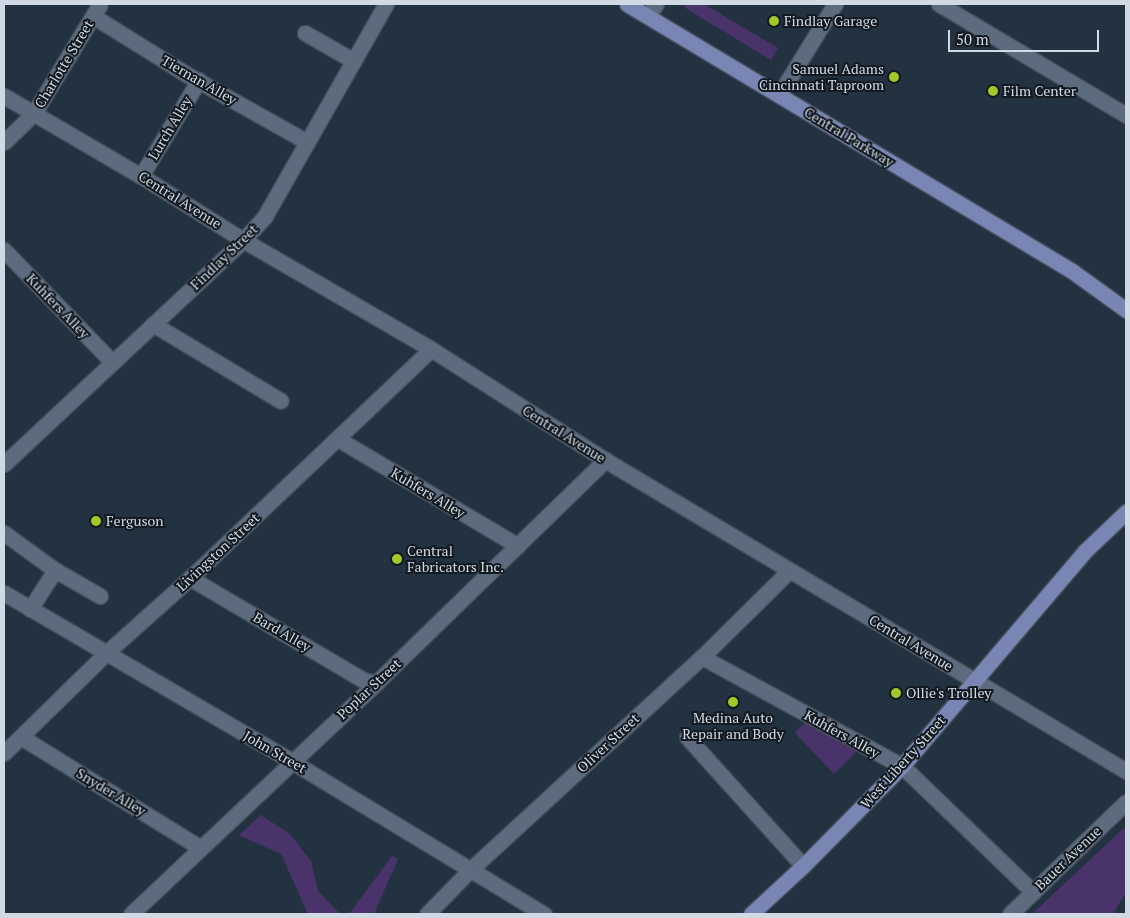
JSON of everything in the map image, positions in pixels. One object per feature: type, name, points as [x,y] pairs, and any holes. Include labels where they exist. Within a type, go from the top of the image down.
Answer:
[{"type":"main road","name":"Central Parkway","points":[[627,4],[652,10],[779,95],[1072,271],[1126,310]]},
{"type":"main road","name":"Central Parkway","points":[[1072,271],[1126,296]]},
{"type":"main road","name":"West Liberty Street","points":[[751,914],[803,866],[902,766],[1084,551],[1126,512]]},
{"type":"street","name":"Findlay Street","points":[[4,464],[243,240],[265,216],[386,4]]},
{"type":"street","points":[[779,95],[835,4]]},
{"type":"street","points":[[939,4],[1126,115]]},
{"type":"street","name":"Tiernan Alley","points":[[96,10],[198,80],[307,142]]},
{"type":"street","name":"Charlotte Street","points":[[4,142],[34,114],[96,10]]},
{"type":"street","points":[[305,33],[354,61]]},
{"type":"street","name":"Lurch Alley","points":[[141,176],[198,80]]},
{"type":"street","name":"Central Avenue","points":[[4,96],[141,176],[243,240],[431,349],[605,460],[1126,771]]},
{"type":"street","name":"Kuhfers Alley","points":[[4,250],[112,362]]},
{"type":"street","points":[[153,324],[281,401]]},
{"type":"street","name":"Livingston Street","points":[[4,753],[105,654],[190,578],[431,349]]},
{"type":"street","name":"Kuhfers Alley","points":[[338,439],[518,546]]},
{"type":"street","name":"Poplar Street","points":[[131,914],[376,683],[605,460]]},
{"type":"street","points":[[4,533],[55,570],[100,596]]},
{"type":"street","points":[[30,609],[55,570]]},
{"type":"street","name":"Oliver Street","points":[[426,914],[470,870],[702,657],[789,571]]},
{"type":"street","name":"Bard Alley","points":[[190,578],[363,680],[376,683]]},
{"type":"street","name":"John Street","points":[[4,593],[544,914]]},
{"type":"street","name":"Kuhfers Alley","points":[[702,657],[902,766],[1033,892]]},
{"type":"street","points":[[687,737],[803,866]]},
{"type":"street","name":"Snyder Alley","points":[[21,738],[201,848]]},
{"type":"street","name":"Bauer Avenue","points":[[1010,914],[1126,802]]},
{"type":"shaded area","points":[[683,4],[704,4],[778,48],[771,60],[687,9]]},
{"type":"shaded area","points":[[806,721],[857,751],[834,774],[795,733]]},
{"type":"shaded area","points":[[261,815],[290,834],[311,861],[318,891],[340,914],[308,914],[281,854],[239,835]]},
{"type":"shaded area","points":[[1126,826],[1126,892],[1113,914],[1032,914]]},
{"type":"shaded area","points":[[392,856],[398,859],[374,914],[349,914]]},
{"type":"place","name":"Findlay Garage","points":[[774,21]]},
{"type":"place","name":"Samuel Adams Cincinnati Taproom","points":[[894,77]]},
{"type":"place","name":"Film Center","points":[[993,91]]},
{"type":"place","name":"Ferguson","points":[[96,521]]},
{"type":"place","name":"Central Fabricators Inc.","points":[[397,559]]},
{"type":"place","name":"Ollie's Trolley","points":[[896,693]]},
{"type":"place","name":"Medina Auto Repair and Body","points":[[733,702]]}]
